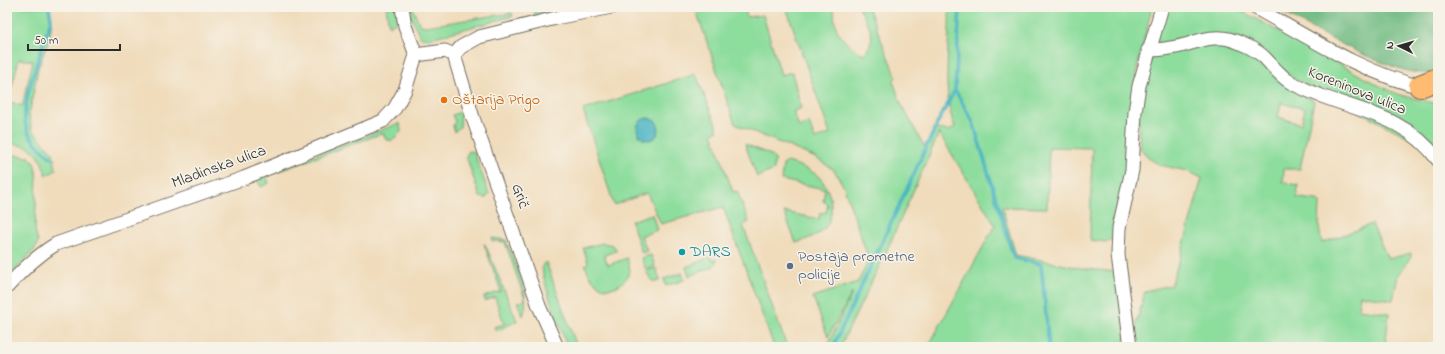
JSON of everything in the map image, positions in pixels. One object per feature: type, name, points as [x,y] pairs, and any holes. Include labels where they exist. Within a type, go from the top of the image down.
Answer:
[{"type":"street","points":[[402,7],[405,26],[416,54],[445,51],[454,55],[461,47],[479,37],[560,17],[612,7]]},
{"type":"street","points":[[1130,347],[1118,255],[1119,228],[1132,170],[1139,86],[1148,50],[1162,7]]},
{"type":"street","points":[[1254,7],[1338,53],[1393,78],[1432,85]]},
{"type":"street","name":"Koreninova ulica","points":[[1148,50],[1176,47],[1216,37],[1240,43],[1262,56],[1288,81],[1312,94],[1366,111],[1411,131],[1424,142],[1438,160]]},
{"type":"street","name":"Mladinska ulica","points":[[7,287],[25,267],[41,253],[56,244],[244,178],[383,121],[395,108],[405,90],[416,54]]},
{"type":"street","name":"Grič","points":[[454,55],[474,118],[539,306],[557,347]]},
{"type":"green space","points":[[7,7],[50,7],[52,19],[50,37],[38,68],[29,115],[32,130],[53,153],[56,170],[46,176],[41,161],[34,151],[23,146],[7,143]],"holes":[[[19,59],[33,61],[22,106],[8,101]]]},
{"type":"green space","points":[[386,7],[396,7],[398,20],[389,26]]},
{"type":"green space","points":[[406,7],[412,7],[420,25],[426,26],[512,13],[513,16],[431,38],[421,38]]},
{"type":"green space","points":[[536,7],[569,7],[534,17]]},
{"type":"green space","points":[[695,7],[745,7],[747,17],[763,15],[781,75],[792,72],[801,108],[793,112],[799,127],[809,123],[815,139],[830,134],[786,7],[833,7],[836,28],[842,38],[850,46],[864,54],[869,48],[872,36],[859,7],[868,7],[896,77],[893,81],[901,104],[924,146],[937,129],[949,131],[955,127],[948,98],[947,83],[949,7],[1152,7],[1136,73],[1127,169],[1118,204],[1112,219],[1116,227],[1114,237],[1107,242],[1090,240],[1092,148],[1049,147],[1047,208],[1002,207],[1016,255],[1080,268],[1116,272],[1127,347],[928,347],[995,225],[939,133],[887,250],[840,347],[827,347],[852,293],[828,337],[813,297],[858,282],[869,260],[844,187],[834,170],[816,158],[735,124]]},
{"type":"green space","points":[[1166,7],[1234,7],[1378,85],[1400,95],[1438,104],[1438,152],[1291,77],[1243,39],[1161,45],[1155,39]]},
{"type":"green space","points":[[1273,7],[1438,7],[1438,69],[1429,73],[1414,72],[1373,59],[1327,37]]},
{"type":"green space","points":[[1218,41],[1241,47],[1314,101],[1300,169],[1284,169],[1283,182],[1298,185],[1297,198],[1317,200],[1320,203],[1319,228],[1322,243],[1372,224],[1388,259],[1411,253],[1411,257],[1398,275],[1393,300],[1360,295],[1358,309],[1389,313],[1385,347],[1134,347],[1133,337],[1145,291],[1171,285],[1181,255],[1202,178],[1187,171],[1160,165],[1150,159],[1140,148],[1138,119],[1140,94],[1153,55]],"holes":[[[1281,103],[1305,109],[1301,124],[1278,117]]]},
{"type":"green space","points":[[696,74],[718,130],[712,133],[733,192],[737,191],[749,222],[743,225],[787,347],[774,347],[723,207],[661,224],[647,193],[614,205],[583,110]]},
{"type":"green space","points":[[461,112],[460,127],[454,132],[453,125],[455,122],[452,115]]},
{"type":"green space","points":[[400,123],[401,132],[393,140],[386,140],[383,133],[266,176],[269,183],[261,187],[256,177]]},
{"type":"green space","points":[[745,144],[771,155],[776,161],[774,162],[774,170],[757,177]]},
{"type":"green space","points":[[469,151],[474,152],[489,194],[486,198],[480,197],[466,156]]},
{"type":"green space","points":[[7,154],[29,157],[34,162],[37,176],[35,230],[38,242],[35,249],[7,279]]},
{"type":"green space","points":[[787,162],[795,164],[818,176],[827,189],[831,204],[830,219],[821,232],[796,243],[784,212],[819,219],[820,213],[826,212],[828,204],[823,201],[825,189],[781,180],[783,165]]},
{"type":"green space","points":[[652,214],[657,230],[641,236],[647,251],[642,253],[631,221]]},
{"type":"green space","points":[[492,238],[506,240],[521,278],[525,299],[505,242],[492,241]]},
{"type":"green space","points":[[603,243],[613,245],[616,249],[616,251],[604,255],[608,265],[627,258],[630,270],[627,278],[614,287],[602,287],[597,284],[592,279],[585,265],[588,263],[583,248]]},
{"type":"green space","points":[[484,244],[517,321],[496,331],[494,327],[504,324],[495,297],[485,301],[484,297],[501,291]]},
{"type":"green space","points":[[651,255],[655,266],[646,270],[641,258]]},
{"type":"green space","points":[[711,257],[712,260],[717,260],[713,267],[689,276],[686,267]]},
{"type":"green space","points":[[546,262],[577,347],[567,347],[544,279],[542,270],[543,264]]},
{"type":"green space","points":[[656,268],[660,280],[657,282],[652,281],[646,271]]},
{"type":"green space","points":[[682,273],[684,280],[666,286],[664,279]]},
{"type":"green space","points":[[525,299],[523,316],[517,302],[522,302]]},
{"type":"water","points":[[644,118],[652,118],[659,125],[659,133],[652,140],[644,140],[637,133],[637,125]]},
{"type":"waterway","points":[[49,7],[51,19],[30,85],[25,111],[25,121],[31,137],[43,151],[52,158]]},
{"type":"waterway","points":[[960,7],[955,90],[973,122],[1014,258],[1041,264],[1049,347]]},
{"type":"waterway","points":[[833,347],[938,122],[955,90]]},
{"type":"place","name":"Oštarija Prigo","points":[[444,100]]},
{"type":"place","name":"DARS","points":[[682,252]]},
{"type":"place","name":"Postaja prometne policije","points":[[790,266]]}]
